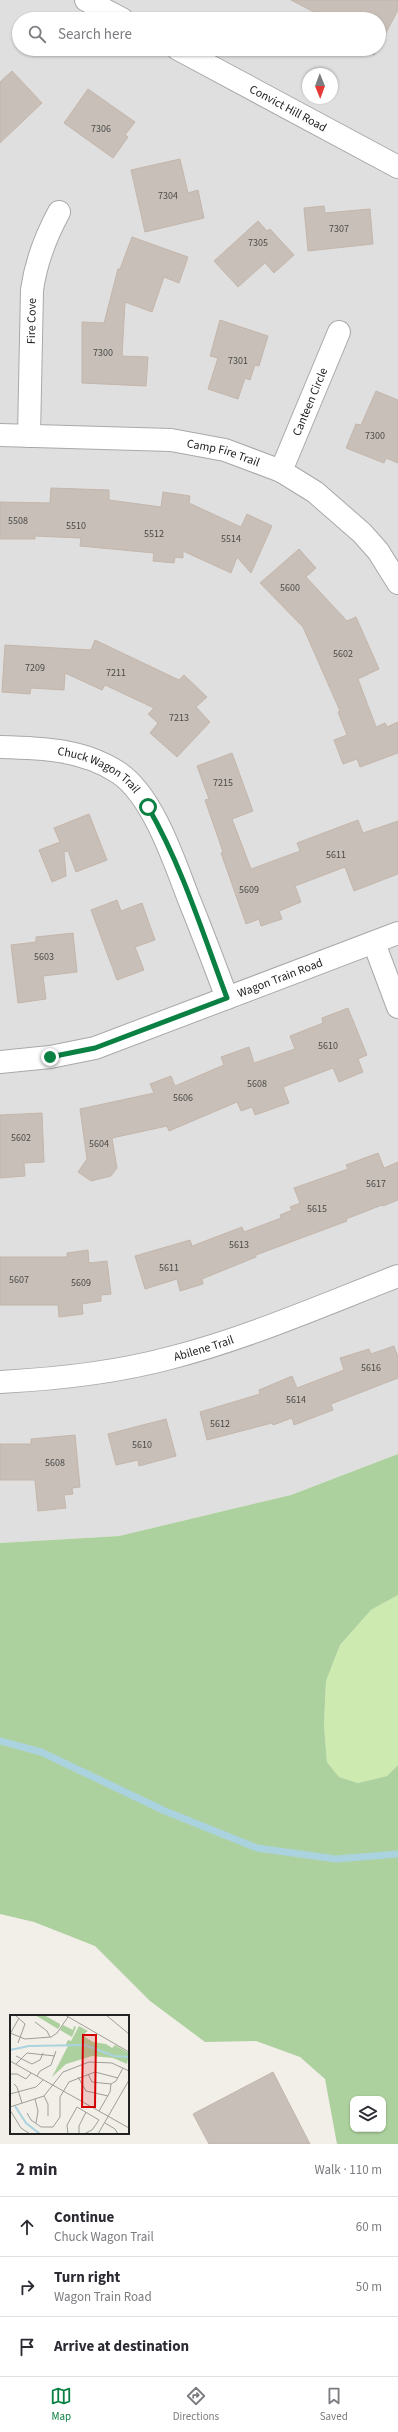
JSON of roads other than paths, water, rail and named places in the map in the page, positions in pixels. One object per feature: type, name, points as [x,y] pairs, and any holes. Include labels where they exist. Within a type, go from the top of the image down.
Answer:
[{"type":"street","points":[[86,0],[109,12]]},
{"type":"street","name":"Convict Hill Road","points":[[191,56],[398,167]]},
{"type":"street","name":"Fire Cove","points":[[29,436],[32,290],[35,269],[43,241],[59,212]]},
{"type":"street","name":"Canteen Circle","points":[[281,471],[339,332]]},
{"type":"street","name":"Camp Fire Trail","points":[[0,435],[171,440],[225,450],[281,471],[315,492],[362,533],[378,551],[398,583]]},
{"type":"street","name":"Chuck Wagon Trail","points":[[0,747],[40,748],[86,756],[121,774],[135,789],[161,830],[227,998]]},
{"type":"street","name":"Wagon Train Road","points":[[0,1062],[50,1057],[95,1048],[398,933]]},
{"type":"street","points":[[374,943],[398,1007]]},
{"type":"street","name":"Abilene Trail","points":[[0,1382],[85,1375],[170,1358],[252,1333],[398,1276]]},
{"type":"waterway","points":[[0,1741],[41,1752],[165,1811],[257,1848],[336,1859],[398,1854]]}]
